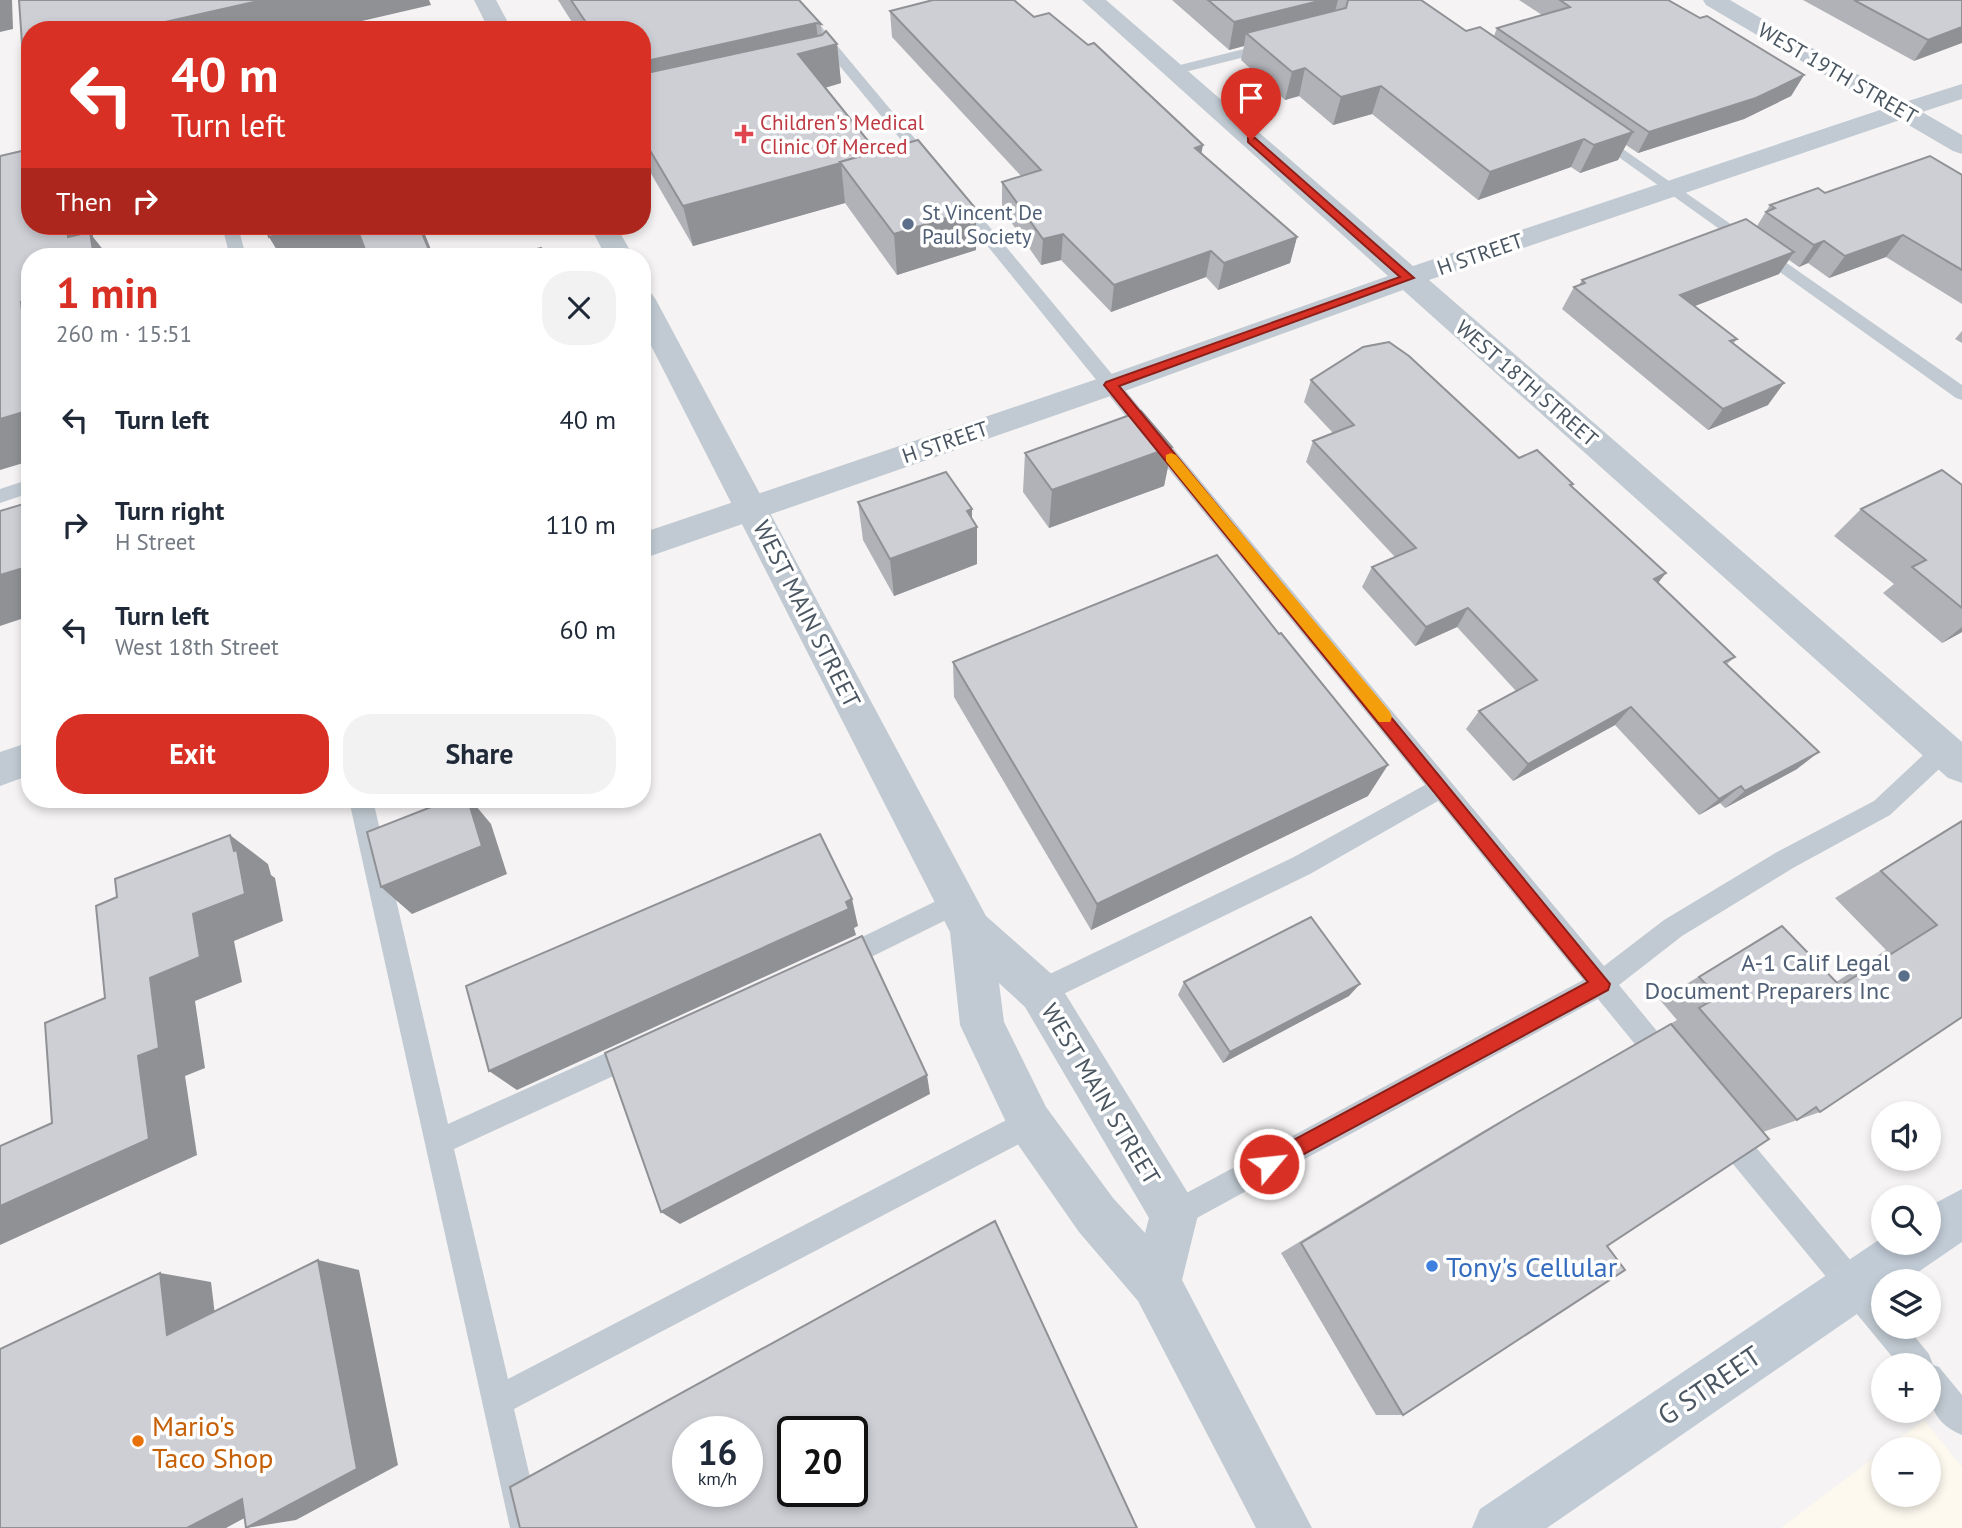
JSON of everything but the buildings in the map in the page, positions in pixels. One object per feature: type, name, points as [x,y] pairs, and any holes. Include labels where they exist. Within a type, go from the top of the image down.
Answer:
[{"type":"main road","points":[[1941,1227],[1962,1213]]},
{"type":"main road","name":"G STREET","points":[[1499,1528],[1868,1304],[1908,1255]]},
{"type":"street","points":[[485,0],[496,21]]},
{"type":"street","name":"WEST 18TH STREET","points":[[1093,0],[1953,758]]},
{"type":"street","name":"WEST 19TH STREET","points":[[1714,0],[1962,146]]},
{"type":"street","name":"H STREET","points":[[651,543],[1111,385],[1408,278],[1962,91]]},
{"type":"street","name":"WEST MAIN STREET","points":[[651,317],[964,916],[1040,992],[1174,1215]]},
{"type":"street","points":[[0,769],[21,761]]},
{"type":"street","name":"WEST MAIN STREET","points":[[964,916],[982,1025],[1030,1123],[1096,1215],[1156,1283],[1284,1528]]},
{"type":"street","points":[[1156,1283],[1174,1215]]},
{"type":"lane","points":[[792,0],[1680,1078]]},
{"type":"lane","points":[[1173,71],[1280,44]]},
{"type":"lane","points":[[1585,126],[1962,394]]},
{"type":"lane","points":[[0,496],[21,489]]},
{"type":"lane","points":[[1174,1215],[1601,984],[1673,928],[1784,860],[1882,808],[1953,758]]},
{"type":"lane","points":[[1040,992],[1301,866],[1442,787]]},
{"type":"lane","points":[[363,808],[526,1528]]},
{"type":"lane","points":[[821,969],[964,916]]},
{"type":"lane","points":[[439,1142],[657,1043]]},
{"type":"lane","points":[[1715,1120],[1868,1304]]},
{"type":"lane","points":[[498,1401],[1030,1123]]},
{"type":"lane","points":[[1897,1339],[1908,1353]]},
{"type":"lane","points":[[1941,1394],[1962,1419]]},
{"type":"shaded area","points":[[1920,1423],[1926,1423],[1938,1437],[1901,1437]]},
{"type":"shaded area","points":[[1941,1441],[1962,1467],[1962,1528],[1781,1528],[1871,1460],[1871,1507],[1941,1507]]},
{"type":"slow traffic","points":[[1171,458],[1384,717]]},
{"type":"place","name":"Children's Medical Clinic Of Merced","points":[[744,134]]},
{"type":"place","name":"St Vincent De Paul Society","points":[[908,224]]},
{"type":"place","name":"A-1 Calif Legal Document Preparers Inc","points":[[1904,976]]},
{"type":"place","name":"Tony's Cellular","points":[[1432,1266]]},
{"type":"place","name":"Mario's Taco Shop","points":[[138,1441]]},
{"type":"route","points":[[1251,140],[1408,278],[1111,385],[1601,984],[1269,1164]]}]
